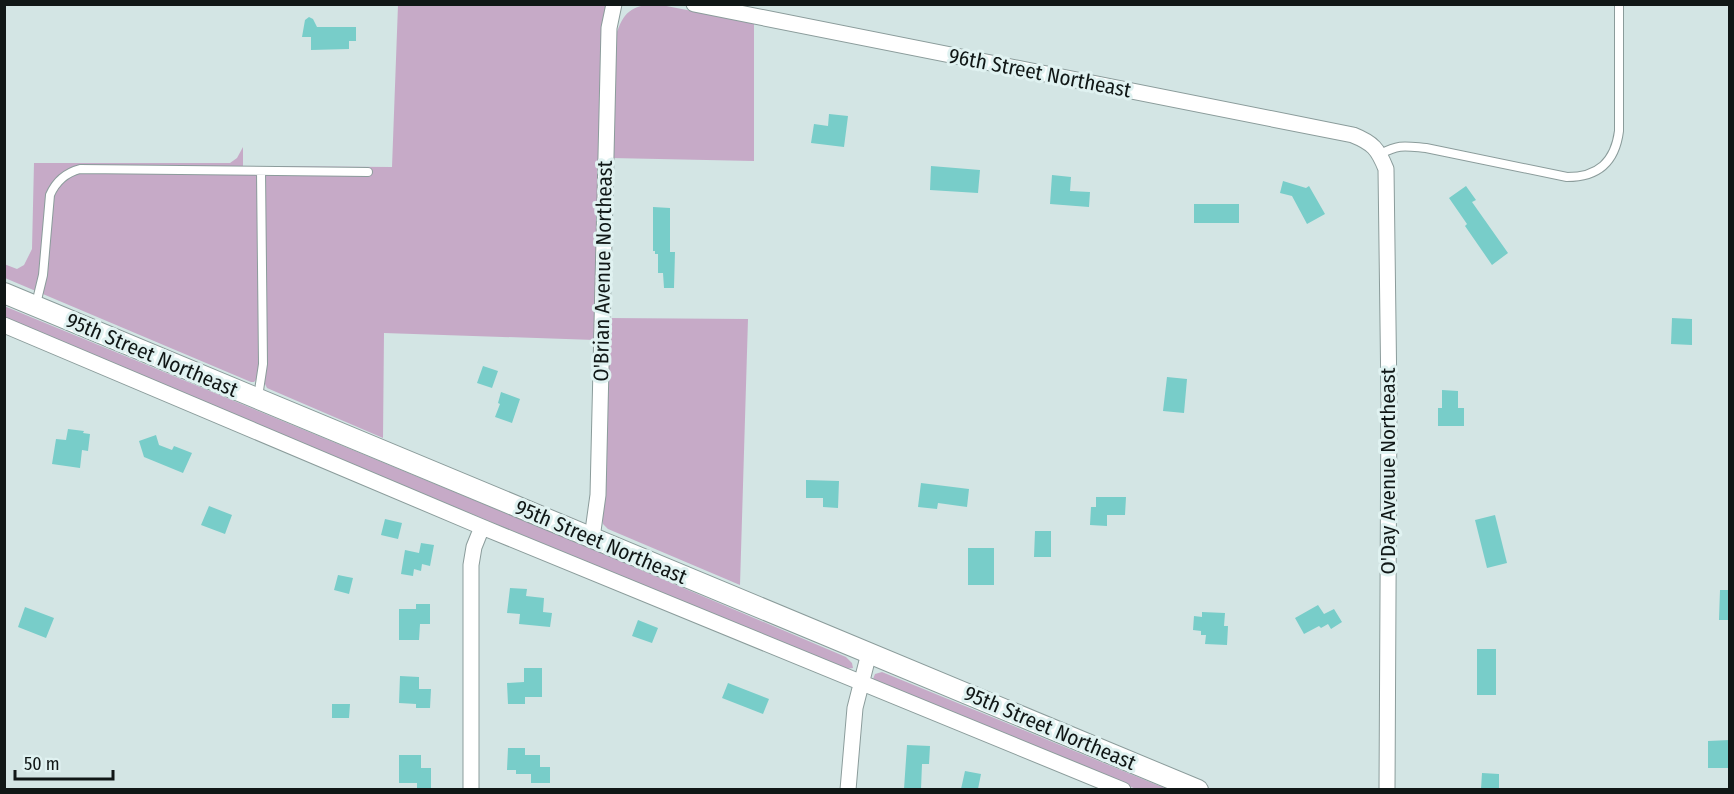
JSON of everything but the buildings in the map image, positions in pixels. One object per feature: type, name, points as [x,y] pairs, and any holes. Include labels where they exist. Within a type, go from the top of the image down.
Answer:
[{"type":"main road","name":"95th Street Northeast","points":[[4,293],[1198,789]]},
{"type":"street","name":"O'Brian Avenue Northeast","points":[[592,538],[598,495],[609,28],[614,4]]},
{"type":"street","name":"96th Street Northeast","points":[[694,4],[1353,135],[1366,140],[1380,154]]},
{"type":"street","name":"O'Day Avenue Northeast","points":[[1380,154],[1386,169],[1388,271],[1387,789]]},
{"type":"street","points":[[4,325],[482,527],[1123,789]]},
{"type":"street","points":[[471,789],[471,565],[474,547],[482,527]]},
{"type":"street","points":[[848,789],[855,708],[869,654]]},
{"type":"lane","points":[[1380,154],[1396,146],[1426,148],[1567,177],[1593,174],[1604,164],[1618,142],[1619,4]]},
{"type":"lane","points":[[36,306],[43,275],[50,195],[54,186],[72,171],[80,169],[368,172]]},
{"type":"lane","points":[[258,399],[262,364],[261,171]]},
{"type":"shaded area","points":[[656,4],[754,23],[754,161],[611,158],[616,35],[625,16],[634,8]]},
{"type":"shaded area","points":[[398,5],[606,5],[595,340],[384,333],[383,438],[267,388],[265,378],[259,376],[251,382],[5,278],[4,264],[17,269],[24,265],[32,249],[34,163],[230,163],[237,158],[243,147],[243,166],[392,167]]},
{"type":"shaded area","points":[[4,306],[561,536],[846,657],[852,663],[853,668],[845,669],[807,654],[5,319]]},
{"type":"shaded area","points":[[608,318],[748,319],[740,585],[608,529],[603,524]]},
{"type":"shaded area","points":[[882,672],[1167,789],[1136,789],[873,679],[875,674]]}]
